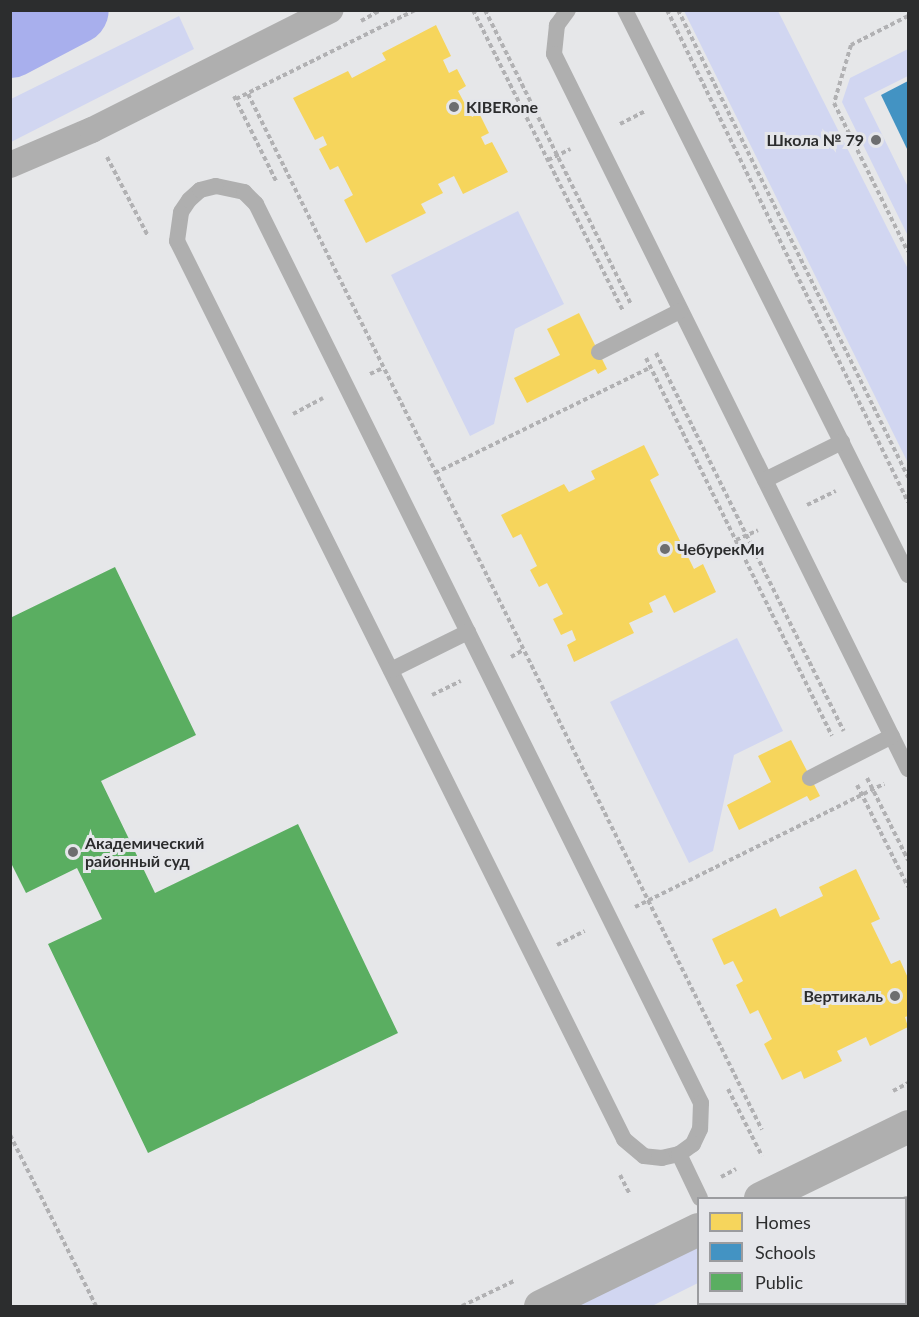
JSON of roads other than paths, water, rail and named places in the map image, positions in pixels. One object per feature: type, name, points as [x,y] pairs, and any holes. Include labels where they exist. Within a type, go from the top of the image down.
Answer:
[{"type":"street","points":[[10,165],[92,130],[331,10]]},
{"type":"street","points":[[762,1197],[909,1126]]},
{"type":"street","points":[[540,1306],[697,1230]]},
{"type":"lane","points":[[568,10],[557,25],[554,54],[909,769]]},
{"type":"lane","points":[[625,10],[672,98],[909,576]]},
{"type":"lane","points":[[232,188],[256,204],[701,1103],[700,1129],[693,1144],[679,1154],[662,1158],[645,1156],[624,1139],[391,670],[177,241],[181,212],[200,190],[232,188]]},
{"type":"lane","points":[[599,352],[680,311]]},
{"type":"lane","points":[[765,480],[842,442]]},
{"type":"lane","points":[[391,670],[468,632]]},
{"type":"lane","points":[[810,778],[892,736]]},
{"type":"lane","points":[[679,1154],[700,1197]]},
{"type":"waterway","points":[[10,44],[75,10]]},
{"type":"place","name":"KIBERone","points":[[454,107]]},
{"type":"place","name":"Школа № 79","points":[[876,140]]},
{"type":"place","name":"ЧебурекМи","points":[[665,549]]},
{"type":"place","name":"Академический районный суд","points":[[73,852]]},
{"type":"place","name":"Вертикаль","points":[[895,996]]}]
